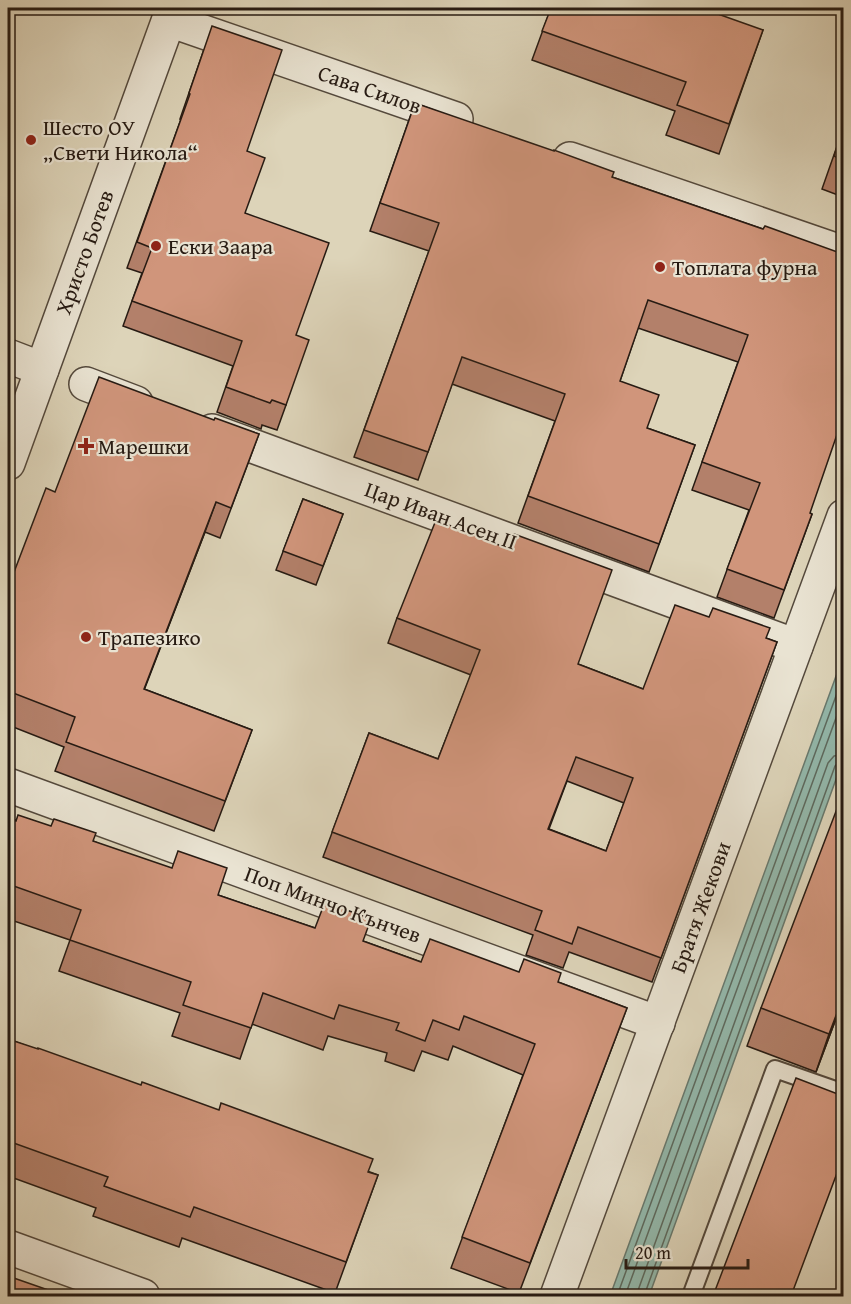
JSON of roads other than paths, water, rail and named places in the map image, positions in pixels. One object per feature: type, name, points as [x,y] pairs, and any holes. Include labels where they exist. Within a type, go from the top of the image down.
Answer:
[{"type":"street","name":"Сава Силов","points":[[171,14],[484,129]]},
{"type":"street","name":"Христо Ботев","points":[[8,463],[171,14]]},
{"type":"street","points":[[540,148],[843,253]]},
{"type":"street","points":[[8,356],[42,369]]},
{"type":"street","name":"Цар Иван Асен II","points":[[86,384],[796,646]]},
{"type":"street","name":"Братя Жекови","points":[[557,1296],[843,516]]},
{"type":"street","name":"Поп Минчо Кънчев","points":[[8,785],[658,1023]]},
{"type":"street","points":[[8,1247],[143,1296]]},
{"type":"lane","points":[[691,1296],[775,1069],[843,1093]]},
{"type":"water","points":[[843,657],[843,760],[649,1296],[610,1296]]},
{"type":"place","name":"Шесто ОУ „Свети Никола“","points":[[31,140]]},
{"type":"place","name":"Ески Заара","points":[[156,246]]},
{"type":"place","name":"Топлата фурна","points":[[660,267]]},
{"type":"place","name":"Марешки","points":[[86,446]]},
{"type":"place","name":"Трапезико","points":[[86,637]]}]
